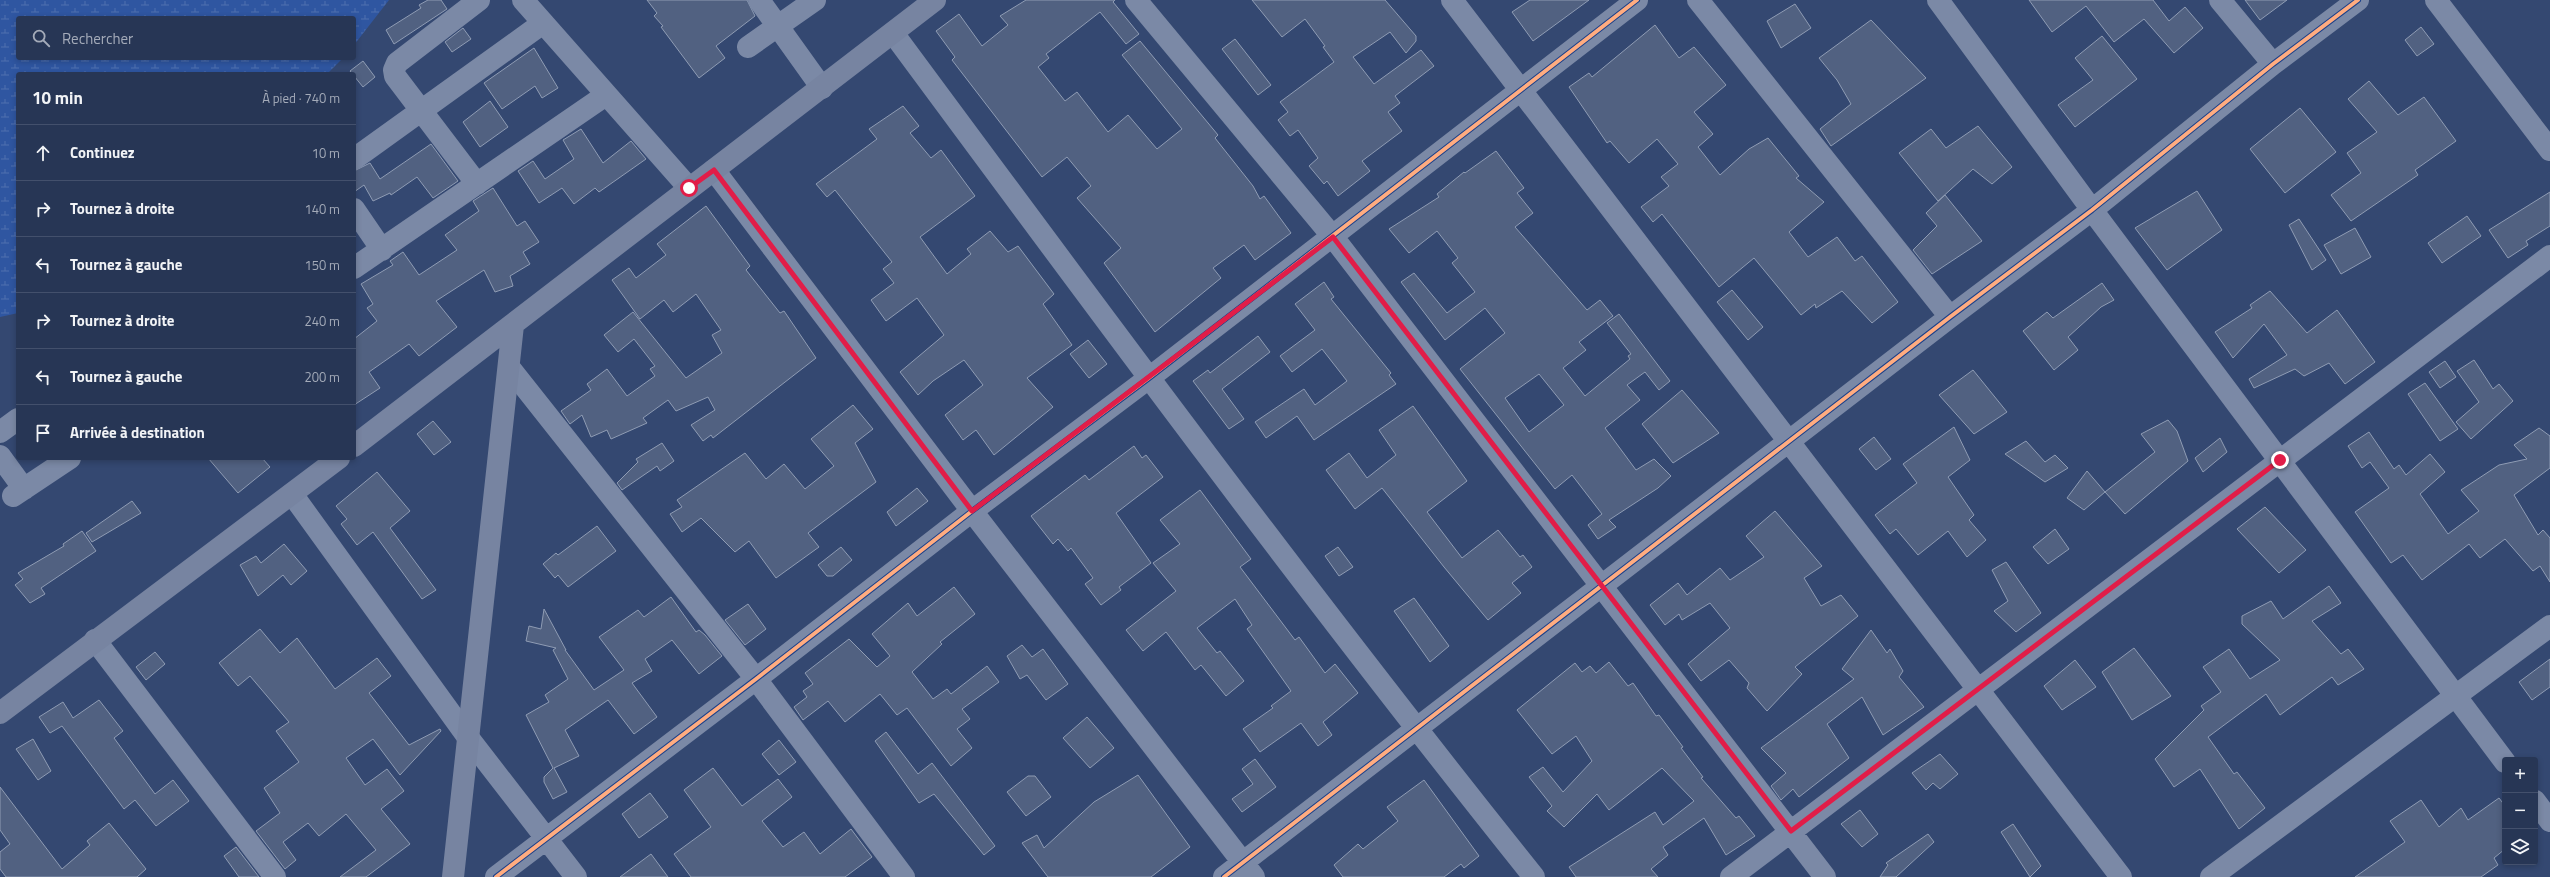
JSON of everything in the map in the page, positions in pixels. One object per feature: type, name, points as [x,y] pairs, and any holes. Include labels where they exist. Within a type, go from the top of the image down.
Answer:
[{"type":"street","points":[[477,184],[395,76],[394,70],[397,63],[479,0]]},
{"type":"street","points":[[523,0],[689,188]]},
{"type":"street","points":[[759,0],[822,88]]},
{"type":"street","points":[[748,48],[815,0]]},
{"type":"street","points":[[356,444],[514,325],[689,188],[822,88],[935,0]]},
{"type":"street","points":[[1136,0],[1333,237],[1826,877]]},
{"type":"street","points":[[1452,0],[1520,93],[1790,442],[2121,877]]},
{"type":"street","points":[[496,877],[545,838],[756,679],[972,511],[1333,237],[1520,93],[1637,0]]},
{"type":"street","points":[[1698,0],[1950,317]]},
{"type":"street","points":[[1938,0],[2092,210],[2502,758]]},
{"type":"street","points":[[2220,0],[2273,64]]},
{"type":"street","points":[[1224,877],[1249,870],[1416,730],[1950,317],[2092,210],[2273,64],[2358,0]]},
{"type":"street","points":[[2436,0],[2550,150]]},
{"type":"street","points":[[356,158],[543,23]]},
{"type":"street","points":[[893,33],[1149,378],[1416,730],[1534,877]]},
{"type":"street","points":[[356,267],[606,95]]},
{"type":"street","points":[[714,170],[972,511],[1249,870]]},
{"type":"street","points":[[356,212],[382,250]]},
{"type":"street","points":[[1731,877],[1977,688],[2550,256]]},
{"type":"street","points":[[453,877],[467,736],[514,325]]},
{"type":"street","points":[[508,367],[756,679],[904,877]]},
{"type":"street","points":[[0,432],[16,420]]},
{"type":"street","points":[[0,456],[18,493],[67,460]]},
{"type":"street","points":[[0,713],[335,460]]},
{"type":"street","points":[[292,494],[467,736],[576,877]]},
{"type":"street","points":[[2212,877],[2455,695],[2550,626]]},
{"type":"street","points":[[95,640],[275,877]]},
{"type":"street","points":[[2538,805],[2550,821]]},
{"type":"green space","points":[[0,0],[389,0],[356,42],[356,16],[16,16],[16,60],[341,60],[329,72],[16,72],[16,313],[0,317]]},
{"type":"building","points":[[428,0],[441,0],[447,9],[394,44],[386,30],[421,8],[419,5]]},
{"type":"building","points":[[647,0],[747,0],[755,16],[716,46],[725,58],[699,78],[661,27],[663,26],[654,16],[657,13]]},
{"type":"building","points":[[1026,0],[1115,0],[1113,2],[1139,34],[1126,44],[1100,12],[1046,54],[1049,58],[1038,67],[1065,101],[1077,92],[1108,132],[1128,115],[1157,149],[1182,129],[1122,55],[1140,41],[1218,135],[1215,138],[1253,186],[1260,199],[1264,196],[1291,233],[1255,260],[1244,245],[1213,268],[1221,278],[1155,332],[1104,263],[1121,248],[1077,198],[1091,186],[1067,157],[1042,177],[952,60],[955,57],[936,31],[959,14],[982,46],[1008,25],[1000,16]]},
{"type":"building","points":[[1252,0],[1385,0],[1416,36],[1416,41],[1406,53],[1390,32],[1353,57],[1374,84],[1421,50],[1434,66],[1395,96],[1400,103],[1388,112],[1402,131],[1362,161],[1370,171],[1338,196],[1327,181],[1324,184],[1309,166],[1318,158],[1298,130],[1290,136],[1278,120],[1288,112],[1280,102],[1334,62],[1323,47],[1325,46],[1305,19],[1282,37]]},
{"type":"building","points":[[1530,0],[1589,0],[1533,41],[1512,12]]},
{"type":"building","points":[[2029,0],[2153,0],[2169,21],[2185,7],[2203,28],[2174,53],[2144,19],[2114,42],[2086,6],[2052,32]]},
{"type":"building","points":[[2245,0],[2287,0],[2260,20]]},
{"type":"building","points":[[1795,4],[1811,28],[1781,48],[1767,21]]},
{"type":"building","points":[[1871,20],[1926,78],[1831,146],[1820,129],[1851,104],[1837,80],[1819,58]]},
{"type":"building","points":[[1655,25],[1679,58],[1694,47],[1726,85],[1694,112],[1713,134],[1698,147],[1720,175],[1749,149],[1768,138],[1799,176],[1796,178],[1824,202],[1789,232],[1808,257],[1837,237],[1855,261],[1862,256],[1898,302],[1872,323],[1842,291],[1816,308],[1815,304],[1801,315],[1754,258],[1719,287],[1662,214],[1653,222],[1641,207],[1669,186],[1661,177],[1678,164],[1657,139],[1629,163],[1610,141],[1607,143],[1569,87],[1589,73],[1592,77]]},
{"type":"building","points":[[2421,27],[2434,44],[2417,56],[2405,40]]},
{"type":"building","points":[[463,28],[471,39],[452,52],[445,42]]},
{"type":"building","points":[[2102,36],[2137,79],[2075,127],[2058,105],[2093,80],[2075,58]]},
{"type":"building","points":[[1235,39],[1271,85],[1258,95],[1222,49]]},
{"type":"building","points":[[534,48],[558,88],[542,98],[535,86],[502,109],[484,83]]},
{"type":"building","points":[[363,61],[375,77],[363,87],[356,78],[356,72],[350,71]]},
{"type":"building","points":[[2369,81],[2398,115],[2424,97],[2456,141],[2415,170],[2418,175],[2351,221],[2331,195],[2361,173],[2347,153],[2377,132],[2348,99]]},
{"type":"building","points":[[490,101],[508,127],[480,147],[463,122]]},
{"type":"building","points":[[903,106],[919,126],[910,133],[931,158],[941,150],[975,196],[920,237],[947,274],[971,254],[967,249],[990,231],[1008,252],[1018,246],[1054,294],[1043,304],[1072,345],[1027,378],[1053,407],[994,455],[976,430],[963,440],[945,415],[983,385],[964,360],[933,381],[918,395],[900,372],[944,335],[917,298],[886,321],[871,300],[894,283],[883,269],[892,262],[835,190],[827,197],[816,184],[877,139],[869,129]]},
{"type":"building","points":[[2300,108],[2336,152],[2285,193],[2250,149]]},
{"type":"building","points":[[1978,126],[2012,167],[1992,184],[1973,169],[1938,201],[1899,153],[1931,129],[1946,148]]},
{"type":"building","points":[[581,129],[603,163],[631,141],[646,159],[599,192],[595,188],[574,204],[562,188],[539,203],[518,171],[533,161],[545,179],[574,159],[563,140]]},
{"type":"building","points":[[431,144],[458,181],[433,198],[417,177],[391,195],[390,193],[373,201],[364,185],[356,191],[356,170],[370,163],[380,179]]},
{"type":"building","points":[[1496,151],[1524,188],[1517,193],[1533,213],[1515,227],[1587,310],[1600,300],[1613,316],[1579,342],[1586,350],[1563,368],[1585,396],[1630,359],[1628,356],[1631,354],[1607,323],[1619,314],[1670,381],[1659,390],[1645,372],[1627,385],[1640,400],[1605,428],[1636,470],[1654,459],[1671,476],[1658,488],[1609,520],[1616,527],[1598,539],[1588,525],[1602,514],[1572,475],[1555,489],[1460,369],[1505,333],[1485,308],[1445,340],[1401,282],[1414,273],[1447,313],[1475,292],[1452,263],[1458,258],[1437,231],[1409,253],[1389,229],[1439,197],[1437,194],[1464,172],[1465,173]],"holes":[[[1539,374],[1564,405],[1529,432],[1505,398]]]},
{"type":"building","points":[[493,188],[517,226],[525,221],[539,242],[523,252],[530,264],[510,276],[513,286],[495,292],[484,270],[436,301],[457,327],[419,356],[409,344],[369,372],[380,388],[356,404],[356,337],[377,321],[367,308],[373,304],[361,284],[393,265],[390,261],[403,252],[419,275],[457,250],[445,235],[479,211],[473,201]]},
{"type":"building","points":[[2197,191],[2222,230],[2167,270],[2135,228]]},
{"type":"building","points":[[2550,192],[2550,226],[2526,241],[2528,245],[2508,258],[2489,230]]},
{"type":"building","points":[[1945,195],[1982,241],[1932,274],[1913,250],[1937,226],[1926,213]]},
{"type":"building","points":[[706,206],[750,266],[746,270],[780,313],[784,311],[816,358],[713,438],[711,435],[703,441],[691,425],[715,410],[708,397],[676,411],[668,400],[643,418],[647,423],[611,439],[607,430],[591,437],[582,415],[570,424],[561,411],[591,390],[587,384],[607,369],[627,396],[655,376],[650,369],[655,366],[634,339],[618,352],[604,335],[633,312],[686,378],[722,353],[712,335],[721,330],[696,294],[673,312],[664,300],[640,319],[612,280],[629,268],[636,278],[666,255],[657,244]]},
{"type":"building","points":[[2467,216],[2481,236],[2442,263],[2428,243]]},
{"type":"building","points":[[2299,219],[2326,260],[2312,270],[2289,225]]},
{"type":"building","points":[[2355,228],[2371,257],[2341,274],[2324,245]]},
{"type":"building","points":[[1324,282],[1334,297],[1331,299],[1391,373],[1389,375],[1396,384],[1314,440],[1297,416],[1266,438],[1255,422],[1304,389],[1315,405],[1347,381],[1322,349],[1292,372],[1280,356],[1315,330],[1295,304]]},
{"type":"building","points":[[2102,283],[2114,300],[2101,307],[2068,337],[2078,350],[2054,370],[2023,331],[2047,312],[2053,318]]},
{"type":"building","points":[[1732,290],[1763,327],[1748,340],[1717,302]]},
{"type":"building","points":[[2270,291],[2307,333],[2337,310],[2375,362],[2345,384],[2329,363],[2304,376],[2295,369],[2254,388],[2249,379],[2287,355],[2264,324],[2233,358],[2215,332],[2252,308],[2250,305]]},
{"type":"building","points":[[1258,336],[1270,352],[1222,389],[1244,419],[1229,429],[1193,381],[1208,370],[1210,373]]},
{"type":"building","points":[[1088,340],[1107,364],[1089,378],[1070,354]]},
{"type":"building","points":[[2474,360],[2493,389],[2499,384],[2513,401],[2471,439],[2456,422],[2479,402],[2457,371]]},
{"type":"building","points":[[2445,361],[2456,377],[2440,388],[2429,372]]},
{"type":"building","points":[[1973,370],[2007,412],[1974,434],[1939,395]]},
{"type":"building","points":[[2425,383],[2458,429],[2440,441],[2408,394]]},
{"type":"building","points":[[1682,390],[1719,433],[1673,463],[1642,424]]},
{"type":"building","points":[[853,405],[873,429],[855,443],[876,482],[808,533],[819,547],[776,578],[749,541],[735,552],[701,518],[682,532],[670,514],[682,507],[677,500],[745,453],[766,479],[784,464],[805,489],[834,466],[811,439]]},
{"type":"building","points":[[1413,406],[1467,481],[1427,512],[1462,558],[1498,530],[1520,557],[1523,555],[1532,567],[1512,583],[1521,593],[1488,620],[1382,488],[1355,509],[1326,470],[1349,453],[1367,478],[1396,455],[1379,430]]},
{"type":"building","points":[[2168,420],[2177,431],[2188,461],[2125,514],[2105,492],[2155,452],[2141,434]]},
{"type":"building","points":[[433,421],[451,442],[434,455],[417,434]]},
{"type":"building","points":[[1954,427],[1970,460],[1948,477],[1974,515],[1969,520],[1986,540],[1967,557],[1948,531],[1918,555],[1896,529],[1890,534],[1875,515],[1917,483],[1903,464]]},
{"type":"building","points":[[2539,428],[2550,436],[2550,468],[2514,495],[2538,535],[2543,530],[2550,538],[2550,582],[2540,566],[2533,571],[2505,539],[2480,558],[2469,544],[2422,580],[2403,555],[2391,563],[2355,512],[2389,488],[2370,462],[2362,468],[2348,446],[2369,432],[2394,469],[2399,465],[2406,475],[2430,454],[2445,472],[2420,494],[2448,534],[2479,511],[2461,490],[2499,465],[2527,459],[2514,445]]},
{"type":"building","points":[[1874,437],[1891,459],[1876,470],[1859,449]]},
{"type":"building","points":[[2220,438],[2227,452],[2203,472],[2195,458]]},
{"type":"building","points":[[2026,441],[2045,462],[2055,455],[2068,468],[2045,482],[2005,454]]},
{"type":"building","points":[[662,443],[674,461],[660,471],[657,466],[622,490],[617,483],[638,462],[636,459]]},
{"type":"building","points":[[1134,446],[1142,458],[1146,455],[1163,477],[1116,513],[1151,563],[1119,587],[1121,590],[1101,605],[1085,584],[1093,578],[1071,548],[1068,551],[1058,539],[1053,544],[1031,516],[1085,475],[1089,480]]},
{"type":"building","points":[[210,460],[264,460],[270,467],[238,493]]},
{"type":"building","points":[[2087,471],[2105,492],[2084,510],[2067,498]]},
{"type":"building","points":[[377,472],[410,511],[390,528],[436,590],[422,599],[373,532],[357,545],[341,524],[347,519],[336,506]]},
{"type":"building","points":[[917,488],[928,501],[896,526],[887,512]]},
{"type":"building","points":[[1200,490],[1251,559],[1240,567],[1295,640],[1299,637],[1325,673],[1335,664],[1358,693],[1323,722],[1332,735],[1318,746],[1301,723],[1260,752],[1243,729],[1273,708],[1271,706],[1291,691],[1247,629],[1252,625],[1235,599],[1197,628],[1217,653],[1220,651],[1244,681],[1226,696],[1201,665],[1195,670],[1166,632],[1143,651],[1126,630],[1176,591],[1153,563],[1180,544],[1160,520]]},
{"type":"building","points":[[132,501],[141,513],[92,542],[86,533]]},
{"type":"building","points":[[2265,507],[2306,550],[2279,573],[2237,529]]},
{"type":"building","points":[[1775,511],[1822,566],[1804,578],[1821,606],[1841,595],[1858,616],[1795,667],[1802,674],[1767,711],[1747,688],[1749,683],[1729,660],[1701,681],[1688,664],[1730,628],[1710,603],[1682,620],[1679,614],[1665,625],[1650,605],[1678,583],[1687,595],[1720,568],[1730,580],[1764,557],[1746,536]]},
{"type":"building","points":[[597,526],[616,551],[568,587],[558,575],[555,578],[543,564],[556,553],[558,555]]},
{"type":"building","points":[[2055,529],[2069,549],[2048,564],[2033,547]]},
{"type":"building","points":[[82,531],[96,551],[41,588],[45,594],[30,603],[15,585],[23,579],[18,573],[64,546],[63,544]]},
{"type":"building","points":[[284,544],[307,571],[291,585],[283,575],[258,596],[240,565],[256,556],[261,563]]},
{"type":"building","points":[[841,547],[852,560],[833,576],[827,576],[818,565]]},
{"type":"building","points":[[1338,547],[1353,567],[1339,576],[1325,556]]},
{"type":"building","points":[[2006,562],[2041,613],[2016,632],[1994,611],[2008,601],[1992,570]]},
{"type":"building","points":[[2329,586],[2341,603],[2312,621],[2341,654],[2348,649],[2364,669],[2338,685],[2332,677],[2280,715],[2266,694],[2208,737],[2234,774],[2237,772],[2265,808],[2239,829],[2200,769],[2174,787],[2155,759],[2204,710],[2201,706],[2221,692],[2203,667],[2229,649],[2250,679],[2280,660],[2242,624],[2242,616],[2271,601],[2283,619]]},
{"type":"building","points":[[954,587],[975,614],[940,642],[942,644],[912,672],[933,699],[947,689],[951,694],[987,666],[999,682],[962,709],[970,719],[957,729],[972,748],[951,766],[907,708],[897,715],[880,694],[845,722],[828,701],[803,720],[794,707],[807,697],[803,691],[813,684],[805,673],[849,639],[877,667],[890,656],[872,634],[908,603],[917,616]]},
{"type":"building","points":[[671,597],[696,632],[699,630],[705,635],[722,656],[699,674],[672,640],[645,659],[652,671],[632,683],[657,717],[634,734],[608,700],[565,730],[579,756],[554,768],[567,792],[553,799],[544,782],[544,777],[553,768],[526,715],[549,702],[545,695],[568,679],[553,650],[556,648],[526,641],[529,626],[541,629],[544,609],[565,650],[594,690],[624,670],[599,637],[638,610],[644,617]]},
{"type":"building","points":[[1414,598],[1449,646],[1430,662],[1394,611]]},
{"type":"building","points":[[748,604],[766,629],[745,645],[725,620]]},
{"type":"building","points":[[260,629],[280,653],[297,638],[335,689],[377,658],[391,676],[369,693],[409,745],[440,729],[441,731],[400,775],[373,739],[346,758],[365,785],[387,769],[404,791],[381,809],[410,844],[366,877],[340,877],[376,850],[346,814],[319,836],[308,823],[283,842],[296,860],[285,869],[256,831],[280,813],[264,788],[299,762],[276,731],[289,722],[250,676],[238,686],[219,663]]},
{"type":"building","points":[[1871,630],[1887,653],[1890,649],[1903,671],[1899,677],[1924,707],[1883,735],[1862,697],[1827,724],[1849,758],[1799,797],[1793,789],[1781,800],[1771,786],[1786,773],[1761,748],[1854,679],[1842,669]]},
{"type":"building","points":[[1022,645],[1032,657],[1043,649],[1068,684],[1046,700],[1027,675],[1020,679],[1007,656]]},
{"type":"building","points":[[2134,648],[2171,696],[2132,720],[2102,672]]},
{"type":"building","points":[[155,652],[165,664],[146,680],[136,667]]},
{"type":"building","points":[[2550,659],[2550,687],[2532,700],[2519,682]]},
{"type":"building","points":[[2075,660],[2096,687],[2062,710],[2044,686]]},
{"type":"building","points":[[1609,662],[1628,686],[1633,683],[1656,716],[1659,715],[1683,747],[1681,748],[1703,777],[1701,778],[1736,818],[1739,816],[1755,836],[1726,855],[1704,818],[1663,847],[1668,855],[1651,869],[1658,877],[1576,877],[1569,867],[1655,812],[1663,825],[1694,801],[1662,768],[1609,810],[1597,794],[1564,827],[1547,811],[1552,806],[1529,777],[1543,767],[1563,792],[1592,761],[1576,736],[1552,754],[1517,710],[1575,663],[1582,672],[1590,666],[1596,673]]},
{"type":"building","points":[[99,700],[123,731],[114,738],[155,794],[173,780],[189,801],[156,826],[135,800],[124,809],[62,726],[50,733],[39,717],[63,702],[73,718]]},
{"type":"building","points":[[1087,717],[1114,748],[1090,768],[1063,738]]},
{"type":"building","points":[[886,732],[918,774],[932,763],[995,846],[984,855],[934,794],[919,803],[875,741]]},
{"type":"building","points":[[33,739],[51,771],[38,780],[16,749]]},
{"type":"building","points":[[779,740],[796,762],[779,775],[762,754]]},
{"type":"building","points":[[1940,754],[1958,774],[1940,789],[1933,783],[1926,790],[1912,773]]},
{"type":"building","points":[[1255,759],[1276,787],[1242,812],[1232,799],[1253,784],[1242,769]]},
{"type":"building","points":[[713,768],[742,806],[778,779],[792,797],[762,821],[783,847],[804,832],[820,854],[851,829],[872,857],[845,877],[691,877],[674,854],[711,827],[684,790]]},
{"type":"building","points":[[1138,775],[1190,847],[1151,877],[1048,877],[1022,843],[1037,835],[1044,848],[1094,802]]},
{"type":"building","points":[[1028,776],[1035,776],[1051,797],[1026,816],[1007,792]]},
{"type":"building","points":[[1424,780],[1479,856],[1464,868],[1461,864],[1444,877],[1343,877],[1334,865],[1358,844],[1363,849],[1398,821],[1387,807]]},
{"type":"building","points":[[0,787],[62,869],[90,845],[87,841],[109,823],[146,869],[137,877],[6,877],[0,869],[0,852],[10,844],[0,830]]},
{"type":"building","points":[[650,793],[668,817],[639,838],[622,814]]},
{"type":"building","points":[[2499,798],[2502,802],[2502,851],[2494,858],[2498,865],[2481,877],[2355,877],[2405,842],[2390,821],[2421,800],[2439,827],[2461,808],[2468,820]]},
{"type":"building","points":[[1860,810],[1878,834],[1862,847],[1841,824]]},
{"type":"building","points":[[2013,824],[2041,866],[2030,877],[2001,832]]},
{"type":"building","points":[[1928,834],[1934,842],[1896,877],[1880,877],[1888,865],[1886,863]]},
{"type":"building","points":[[236,847],[259,877],[239,877],[224,856]]},
{"type":"building","points":[[651,854],[668,877],[620,877]]},
{"type":"cycle path","points":[[496,877],[756,679],[972,511],[1149,378],[1637,0]]},
{"type":"cycle path","points":[[1224,877],[1950,317],[2092,210],[2273,64],[2358,0]]},
{"type":"route","points":[[689,188],[714,170],[861,362],[972,511],[1333,237],[1791,831],[1977,688],[2280,460]]}]
